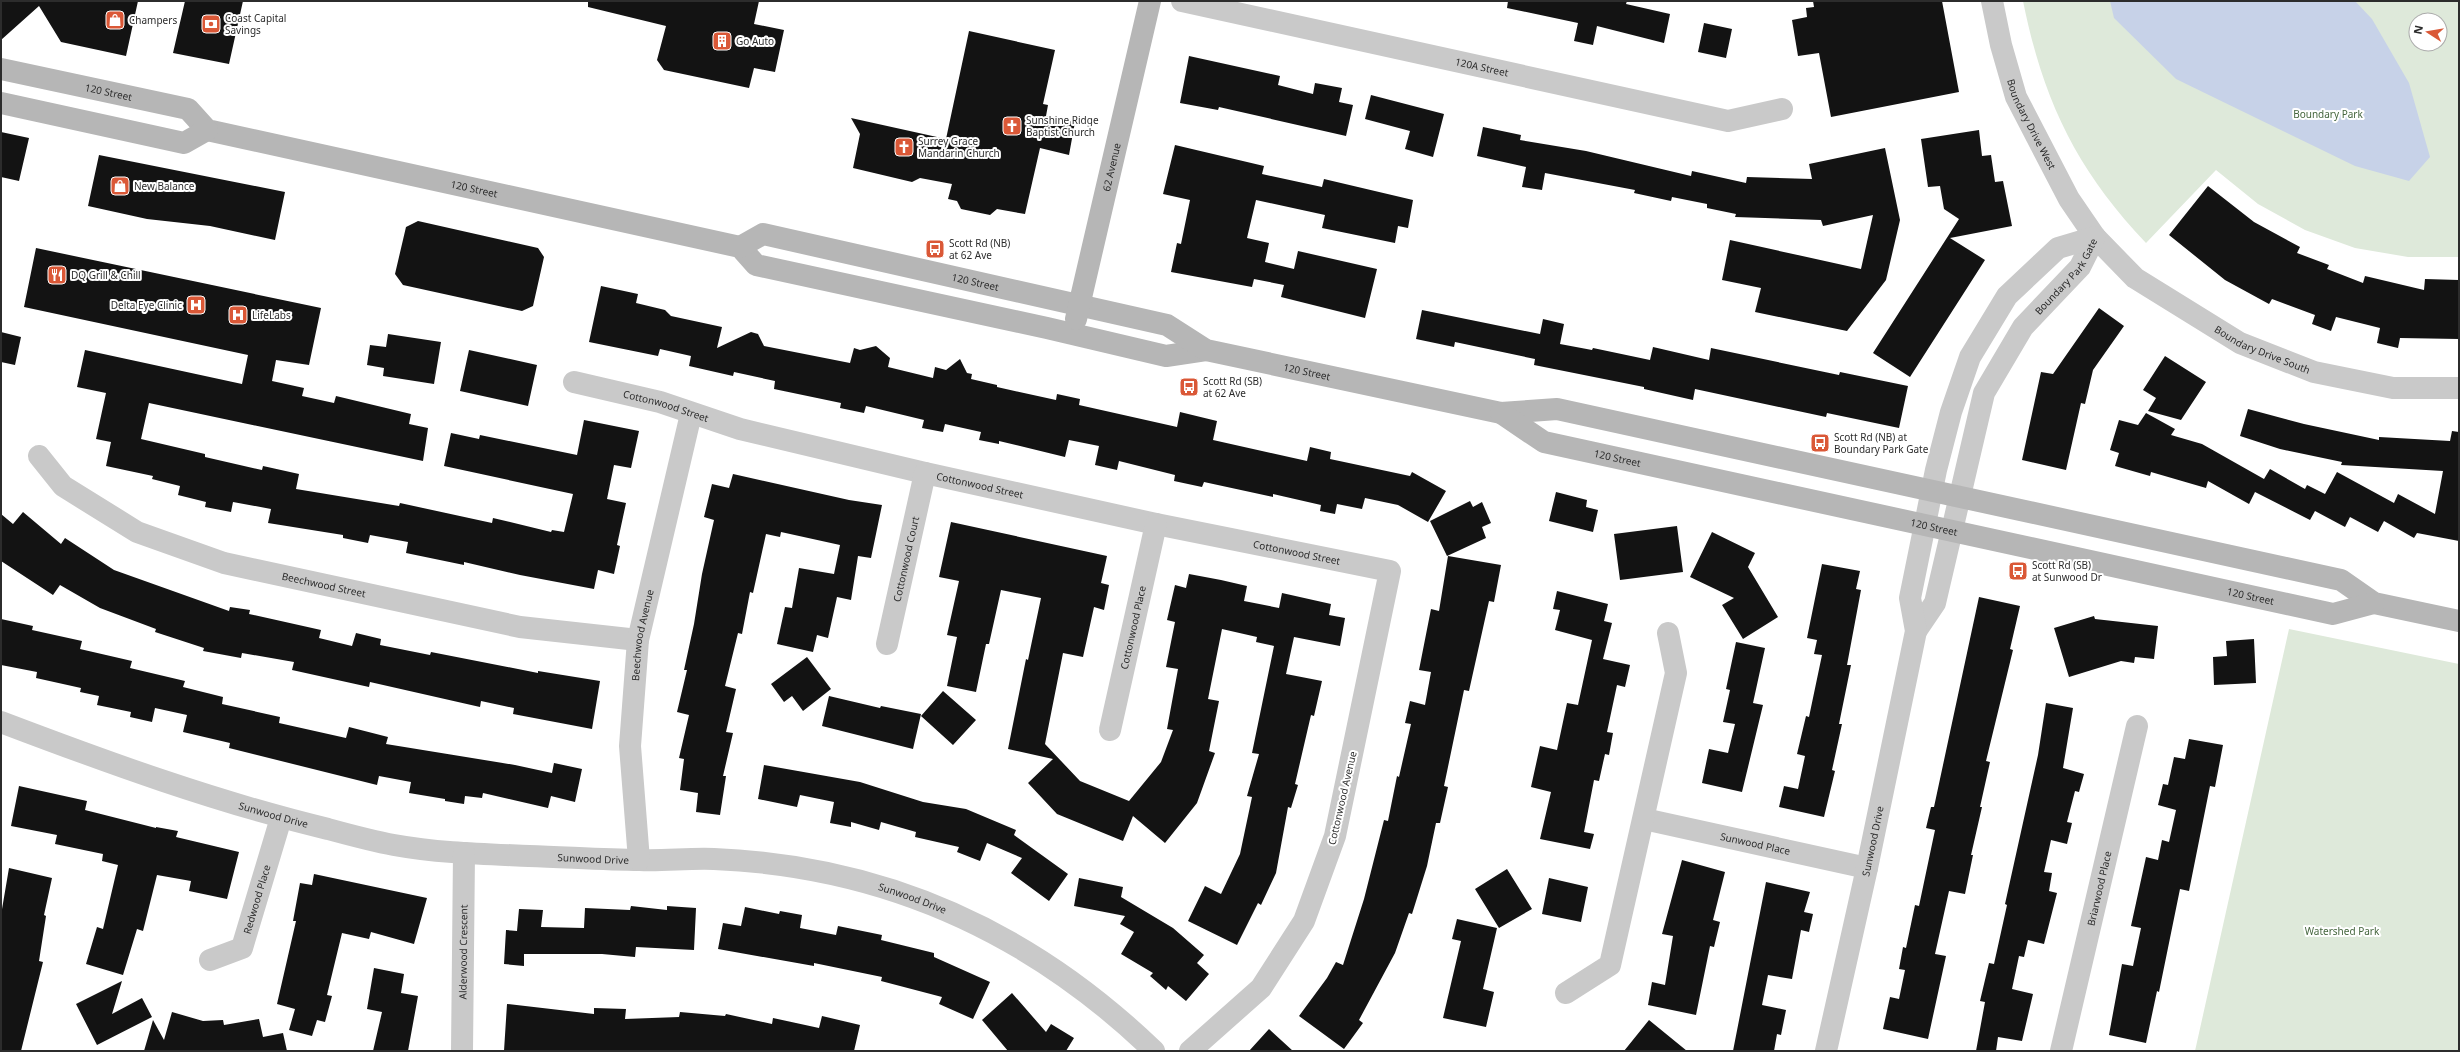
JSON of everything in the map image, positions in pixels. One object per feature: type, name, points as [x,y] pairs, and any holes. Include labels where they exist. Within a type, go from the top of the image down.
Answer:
[{"type":"main road","name":"62 Avenue","points":[[1073,334],[1150,1]]},
{"type":"main road","name":"120 Street","points":[[1,69],[188,109],[207,130],[740,247],[756,266],[1073,334],[1166,356],[1206,350],[1502,413],[1557,409],[1959,498],[2341,580],[2374,603],[2459,621]]},
{"type":"main road","points":[[1,103],[184,143],[207,130]]},
{"type":"main road","name":"120 Street","points":[[740,247],[763,234],[1167,325],[1206,350]]},
{"type":"main road","name":"120 Street","points":[[1502,413],[1544,442],[2333,614],[2374,603]]},
{"type":"street","name":"120A Street","points":[[1182,1],[1728,120],[1782,109]]},
{"type":"street","name":"Boundary Drive West","points":[[1992,1],[2001,45],[2016,97],[2069,199],[2096,237]]},
{"type":"street","name":"Boundary Drive South","points":[[2096,237],[2135,278],[2240,343],[2322,374],[2393,388],[2459,388]]},
{"type":"street","name":"Boundary Park Gate","points":[[1932,492],[1950,412],[1970,357],[2007,296],[2058,248],[2096,237]]},
{"type":"street","name":"Boundary Park Gate","points":[[1959,498],[1984,393],[2023,328],[2080,267],[2096,237]]},
{"type":"street","name":"Cottonwood Street","points":[[574,382],[660,402],[691,414],[740,429],[925,473],[1156,524],[1390,571]]},
{"type":"street","name":"Beechwood Avenue","points":[[639,860],[630,746],[638,640],[691,414]]},
{"type":"street","name":"Beechwood Street","points":[[39,456],[63,486],[137,532],[224,563],[520,627],[638,640]]},
{"type":"street","name":"Cottonwood Court","points":[[887,644],[925,473]]},
{"type":"street","name":"Sunwood Drive","points":[[1826,1051],[1868,868],[1916,630],[1910,598],[1932,492]]},
{"type":"street","name":"Sunwood Drive","points":[[1916,630],[1935,603],[1959,498]]},
{"type":"street","name":"Cottonwood Place","points":[[1110,730],[1156,524]]},
{"type":"street","name":"Cottonwood Avenue","points":[[1190,1051],[1261,988],[1304,921],[1335,836],[1390,571]]},
{"type":"street","points":[[1566,993],[1610,965],[1676,673],[1668,633]]},
{"type":"street","name":"Sunwood Drive","points":[[1,723],[211,798],[282,818],[394,845],[464,853],[639,860],[713,859],[801,867],[880,886],[978,923],[1051,966],[1120,1018],[1154,1051]]},
{"type":"street","name":"Briarwood Place","points":[[2061,1051],[2137,726]]},
{"type":"street","name":"Redwood Place","points":[[210,960],[242,948],[282,818]]},
{"type":"street","name":"Sunwood Place","points":[[1644,819],[1868,868]]},
{"type":"street","name":"Alderwood Crescent","points":[[462,1051],[464,853]]},
{"type":"green space","name":"Boundary Park","points":[[2023,1],[2459,1],[2459,257],[2408,257],[2355,248],[2305,230],[2258,204],[2216,170],[2146,243],[2121,215],[2100,188],[2082,160],[2052,102],[2031,37]]},
{"type":"green space","name":"Watershed Park","points":[[2289,629],[2459,664],[2459,1051],[2195,1051]]},
{"type":"water","points":[[2110,1],[2355,1],[2372,19],[2409,83],[2430,157],[2409,181],[2355,166],[2176,79],[2114,18]]},
{"type":"building","points":[[1,1],[138,1],[126,56],[61,42],[39,6],[1,40]]},
{"type":"building","points":[[185,1],[243,1],[229,64],[173,53]]},
{"type":"building","name":"Go Auto","points":[[588,1],[759,1],[754,24],[784,30],[775,72],[754,68],[749,88],[664,70],[657,60],[666,26],[588,7]]},
{"type":"building","points":[[1508,1],[1627,1],[1626,4],[1670,14],[1664,43],[1597,26],[1593,45],[1574,41],[1578,23],[1507,8]]},
{"type":"building","points":[[1813,1],[1942,1],[1959,92],[1831,117],[1819,53],[1798,56],[1792,20],[1807,17],[1806,8],[1814,7]]},
{"type":"building","points":[[1704,23],[1732,29],[1726,58],[1698,52]]},
{"type":"building","name":"Sunshine Ridge Baptist Church","points":[[969,31],[1055,50],[1043,104],[1048,105],[1046,116],[1075,122],[1069,155],[1040,148],[1025,214],[997,209],[990,215],[961,209],[957,201],[948,199],[952,184],[920,178],[912,182],[853,168],[860,134],[851,118],[946,139]]},
{"type":"building","points":[[1189,56],[1280,76],[1278,85],[1313,94],[1315,83],[1342,88],[1339,102],[1353,105],[1346,136],[1219,107],[1218,110],[1180,103]]},
{"type":"building","points":[[1371,95],[1444,114],[1433,157],[1405,149],[1410,131],[1365,119]]},
{"type":"building","points":[[1483,127],[1521,135],[1520,140],[1586,151],[1691,176],[1692,171],[1746,183],[1747,177],[1812,179],[1809,164],[1885,148],[1900,220],[1886,280],[1847,331],[1755,312],[1761,288],[1722,280],[1730,240],[1861,269],[1873,215],[1823,226],[1821,220],[1735,217],[1736,214],[1707,208],[1707,204],[1672,197],[1671,201],[1634,193],[1635,190],[1545,173],[1542,190],[1522,187],[1526,167],[1477,156]]},
{"type":"building","points":[[1979,130],[1982,156],[1991,155],[1995,182],[2003,181],[2012,226],[1950,238],[1985,260],[1910,377],[1873,353],[1959,219],[1944,209],[1940,186],[1928,187],[1921,139]]},
{"type":"building","points":[[1,132],[29,138],[19,181],[1,177]]},
{"type":"building","points":[[1175,145],[1264,166],[1262,174],[1322,187],[1324,179],[1413,200],[1408,228],[1398,226],[1395,243],[1322,228],[1325,215],[1256,200],[1247,238],[1269,243],[1265,262],[1294,269],[1298,251],[1377,269],[1365,318],[1281,297],[1284,285],[1254,279],[1252,287],[1171,272],[1177,243],[1181,244],[1190,200],[1163,194]]},
{"type":"building","points":[[99,155],[285,192],[275,240],[210,226],[147,219],[88,206]]},
{"type":"building","points":[[2208,186],[2254,222],[2300,247],[2297,253],[2329,265],[2327,269],[2363,283],[2365,276],[2424,290],[2425,279],[2459,280],[2459,339],[2400,338],[2398,348],[2377,343],[2380,328],[2336,317],[2331,331],[2312,324],[2315,315],[2272,299],[2269,304],[2225,280],[2169,235]]},
{"type":"building","points":[[418,221],[538,248],[544,257],[533,306],[522,311],[403,285],[395,274],[406,227]]},
{"type":"building","points":[[36,248],[321,308],[309,365],[276,360],[272,381],[304,388],[302,396],[334,403],[336,396],[411,414],[409,424],[428,428],[423,461],[149,403],[141,439],[205,454],[205,457],[262,470],[263,466],[299,474],[296,489],[399,506],[400,503],[492,523],[493,518],[551,532],[552,530],[564,532],[573,494],[444,466],[451,433],[479,439],[480,435],[577,455],[584,420],[639,431],[631,468],[614,465],[607,499],[626,503],[617,545],[620,546],[614,574],[598,570],[594,589],[520,575],[464,562],[464,565],[406,553],[408,542],[370,535],[368,543],[343,538],[343,535],[268,523],[271,509],[233,502],[231,512],[205,507],[206,502],[178,495],[180,486],[152,479],[153,476],[106,466],[111,442],[96,439],[106,393],[77,387],[85,350],[242,384],[248,355],[24,307]]},
{"type":"building","points":[[601,286],[638,294],[636,303],[665,310],[671,316],[722,327],[717,348],[751,332],[758,334],[764,346],[850,363],[854,348],[860,350],[876,346],[890,358],[888,367],[933,378],[935,367],[946,370],[960,359],[967,373],[972,374],[971,379],[997,385],[997,387],[1056,400],[1057,394],[1080,399],[1079,405],[1177,427],[1180,412],[1217,421],[1213,440],[1307,461],[1310,447],[1331,452],[1330,459],[1410,476],[1412,472],[1446,491],[1428,522],[1398,505],[1365,498],[1362,509],[1337,504],[1335,514],[1320,511],[1321,505],[1273,494],[1273,497],[1204,482],[1202,487],[1174,481],[1175,475],[1119,461],[1117,470],[1095,465],[1099,446],[1069,440],[1065,457],[999,441],[999,444],[979,440],[981,432],[945,424],[943,432],[922,428],[924,420],[866,406],[864,413],[840,408],[841,403],[774,389],[775,381],[734,372],[733,376],[689,366],[691,356],[660,349],[658,356],[589,342]]},
{"type":"building","points":[[2099,308],[2124,326],[2093,370],[2085,404],[2081,403],[2066,470],[2022,460],[2041,372],[2053,374]]},
{"type":"building","points":[[1422,310],[1540,334],[1543,319],[1564,324],[1560,344],[1592,350],[1593,348],[1650,360],[1653,347],[1709,360],[1711,348],[1839,375],[1840,372],[1908,386],[1899,428],[1827,413],[1826,417],[1695,389],[1693,400],[1644,389],[1644,387],[1534,365],[1535,359],[1455,342],[1454,347],[1416,339]]},
{"type":"building","points":[[1,332],[21,337],[15,365],[1,362]]},
{"type":"building","points":[[388,334],[441,342],[434,384],[383,376],[384,368],[367,365],[370,345],[386,347]]},
{"type":"building","points":[[469,350],[537,365],[528,406],[460,391]]},
{"type":"building","points":[[2165,356],[2206,382],[2181,420],[2148,411],[2156,398],[2143,390]]},
{"type":"building","points":[[2248,409],[2304,424],[2379,440],[2379,437],[2450,441],[2452,431],[2459,432],[2459,541],[2417,533],[2414,538],[2384,521],[2378,532],[2350,517],[2345,527],[2315,511],[2310,520],[2255,492],[2249,504],[2208,481],[2206,488],[2151,472],[2150,476],[2115,466],[2119,453],[2110,450],[2119,420],[2138,425],[2146,413],[2175,429],[2171,435],[2202,444],[2264,479],[2270,469],[2305,489],[2307,485],[2325,494],[2337,472],[2394,503],[2398,494],[2435,514],[2443,471],[2341,465],[2342,462],[2280,449],[2240,436]]},
{"type":"building","points":[[733,474],[849,500],[882,505],[871,558],[858,556],[851,600],[837,597],[828,638],[817,635],[813,652],[777,644],[785,607],[792,608],[799,568],[834,574],[840,545],[781,532],[780,537],[766,534],[753,593],[750,592],[742,634],[738,633],[725,686],[736,689],[726,732],[733,733],[723,776],[726,776],[720,815],[696,812],[698,793],[680,790],[684,759],[679,758],[689,715],[677,712],[687,670],[684,670],[714,520],[704,517],[712,484],[729,488]]},
{"type":"building","points":[[1556,492],[1587,500],[1586,507],[1598,510],[1593,532],[1549,521]]},
{"type":"building","points":[[1470,501],[1473,507],[1482,502],[1491,523],[1482,527],[1486,538],[1447,556],[1430,521]]},
{"type":"building","points":[[23,512],[61,544],[65,538],[114,570],[229,611],[230,607],[250,610],[249,614],[321,630],[319,638],[352,646],[356,633],[381,639],[380,645],[430,655],[431,652],[538,673],[538,671],[600,681],[592,729],[513,714],[514,708],[481,701],[480,707],[370,682],[369,687],[292,670],[294,662],[242,653],[241,658],[203,651],[204,648],[155,632],[156,629],[100,608],[60,585],[53,595],[1,561],[1,514],[13,524]]},
{"type":"building","points":[[951,522],[1107,556],[1101,583],[1109,585],[1104,610],[1094,607],[1083,657],[1063,653],[1045,744],[1080,781],[1129,801],[1161,762],[1173,730],[1167,729],[1178,669],[1166,667],[1175,622],[1167,620],[1175,585],[1186,588],[1189,574],[1221,580],[1247,586],[1244,601],[1279,608],[1282,593],[1331,604],[1329,615],[1345,618],[1340,646],[1294,637],[1286,674],[1322,681],[1314,716],[1311,715],[1295,784],[1298,785],[1291,808],[1288,807],[1276,873],[1261,905],[1258,903],[1237,945],[1188,921],[1205,886],[1221,894],[1240,854],[1252,797],[1247,796],[1259,754],[1252,753],[1274,646],[1256,642],[1257,637],[1222,629],[1208,699],[1219,701],[1209,751],[1215,753],[1197,803],[1165,843],[1133,816],[1123,841],[1057,814],[1028,783],[1053,759],[1008,749],[1026,659],[1028,660],[1041,598],[1001,590],[989,644],[986,644],[976,692],[947,686],[957,637],[947,635],[959,581],[939,577]]},
{"type":"building","points":[[1677,526],[1683,572],[1620,580],[1614,534]]},
{"type":"building","points":[[1712,532],[1755,553],[1748,567],[1778,617],[1743,639],[1722,605],[1734,598],[1690,577]]},
{"type":"building","points":[[1448,556],[1501,565],[1494,602],[1489,601],[1469,691],[1464,690],[1444,786],[1448,787],[1440,823],[1436,823],[1427,866],[1412,914],[1409,913],[1395,953],[1359,1020],[1363,1023],[1344,1049],[1299,1016],[1327,978],[1336,962],[1343,965],[1364,899],[1384,820],[1388,821],[1397,776],[1399,777],[1411,724],[1405,723],[1410,701],[1425,705],[1431,672],[1419,670],[1431,609],[1439,611]]},
{"type":"building","points":[[1822,564],[1860,571],[1856,589],[1861,590],[1847,665],[1851,665],[1839,724],[1842,724],[1832,770],[1835,771],[1824,817],[1779,807],[1784,786],[1798,789],[1805,756],[1797,754],[1806,716],[1809,717],[1822,655],[1814,654],[1817,640],[1807,638]]},
{"type":"building","points":[[1557,591],[1608,604],[1604,621],[1612,623],[1603,659],[1630,665],[1625,687],[1617,685],[1607,732],[1613,733],[1609,755],[1605,754],[1599,781],[1594,780],[1584,832],[1594,834],[1590,849],[1540,839],[1551,792],[1531,787],[1540,746],[1557,750],[1567,703],[1578,705],[1592,640],[1555,630],[1560,610],[1553,609]]},
{"type":"building","points":[[1979,597],[2020,606],[2010,649],[2013,650],[1986,761],[1990,762],[1980,807],[1982,807],[1971,855],[1973,855],[1965,894],[1949,891],[1935,954],[1946,956],[1928,1039],[1883,1029],[1890,997],[1899,999],[1905,970],[1899,969],[1903,947],[1906,948],[1915,905],[1919,906],[1935,830],[1926,828],[1931,807],[1934,807]]},
{"type":"building","points":[[2094,616],[2095,619],[2158,626],[2154,659],[2135,657],[2134,663],[2121,661],[2069,677],[2054,628]]},
{"type":"building","points":[[1,619],[33,626],[32,630],[82,641],[80,649],[132,661],[130,668],[185,681],[183,687],[223,697],[222,704],[280,717],[279,723],[346,738],[349,727],[388,737],[386,744],[515,765],[552,773],[554,763],[582,769],[575,802],[551,796],[548,808],[483,793],[482,798],[465,796],[464,804],[445,801],[445,799],[409,793],[411,782],[379,776],[377,785],[229,748],[230,743],[183,732],[187,715],[155,708],[152,722],[130,717],[131,712],[97,705],[99,696],[80,692],[81,688],[36,678],[37,672],[1,665]]},
{"type":"building","points":[[2254,639],[2256,683],[2214,685],[2213,657],[2227,656],[2226,641]]},
{"type":"building","points":[[1736,642],[1765,648],[1753,703],[1763,705],[1742,792],[1702,783],[1709,749],[1728,753],[1735,724],[1723,722],[1730,690],[1726,689]]},
{"type":"building","points":[[807,657],[831,689],[803,711],[792,696],[784,702],[771,684]]},
{"type":"building","points":[[943,691],[976,720],[953,745],[921,716]]},
{"type":"building","points":[[829,696],[880,708],[881,706],[921,714],[913,749],[822,726]]},
{"type":"building","points":[[2046,703],[2073,708],[2063,768],[2084,774],[2079,792],[2075,791],[2067,822],[2072,823],[2067,844],[2051,840],[2044,872],[2052,873],[2049,891],[2057,893],[2044,944],[2028,940],[2024,957],[2019,956],[2012,989],[2033,994],[2022,1041],[1998,1037],[1996,1051],[1976,1051],[1985,1002],[1980,1001],[1989,963],[1994,964],[2007,905],[2005,904],[2038,755]]},
{"type":"building","points":[[2189,739],[2223,745],[2215,787],[2210,786],[2189,891],[2180,889],[2159,992],[2157,991],[2146,1043],[2109,1035],[2122,964],[2133,966],[2141,928],[2131,926],[2146,857],[2158,860],[2162,840],[2169,842],[2176,810],[2158,805],[2163,784],[2168,785],[2174,757],[2185,759]]},
{"type":"building","points":[[764,765],[860,782],[923,802],[966,809],[1016,830],[1014,835],[1068,874],[1049,901],[1011,873],[1022,858],[987,843],[980,861],[957,852],[959,847],[915,837],[916,832],[881,822],[879,830],[851,822],[851,827],[830,823],[834,802],[800,795],[797,807],[758,799]]},
{"type":"building","points":[[19,786],[87,801],[85,810],[156,828],[178,831],[176,837],[239,852],[227,899],[189,891],[191,881],[157,875],[143,931],[137,929],[123,975],[86,964],[97,927],[103,929],[118,865],[102,861],[103,854],[55,844],[57,835],[11,826]]},
{"type":"building","points":[[1682,860],[1725,872],[1713,920],[1720,922],[1714,947],[1710,946],[1696,1015],[1648,1005],[1652,982],[1665,985],[1673,936],[1662,934]]},
{"type":"building","points":[[9,868],[52,878],[44,915],[46,916],[39,961],[43,962],[21,1051],[1,1051],[1,915]]},
{"type":"building","points":[[1507,869],[1532,909],[1499,928],[1475,889]]},
{"type":"building","points":[[314,874],[427,898],[414,944],[371,932],[369,939],[342,933],[327,995],[332,996],[325,1022],[317,1020],[312,1036],[289,1030],[295,1009],[277,1004],[296,921],[293,921],[300,883],[312,885]]},
{"type":"building","points":[[1079,878],[1123,887],[1121,897],[1173,928],[1204,955],[1197,963],[1209,974],[1186,1001],[1168,986],[1166,990],[1150,976],[1153,973],[1121,954],[1134,932],[1120,924],[1125,916],[1074,906]]},
{"type":"building","points":[[1549,878],[1588,887],[1581,922],[1542,914]]},
{"type":"building","points":[[1766,882],[1810,892],[1804,912],[1813,914],[1809,932],[1801,930],[1792,979],[1768,975],[1762,1005],[1786,1010],[1781,1035],[1777,1034],[1774,1051],[1733,1051]]},
{"type":"building","points":[[631,906],[667,910],[667,906],[696,908],[694,950],[636,947],[635,957],[602,954],[524,954],[524,966],[504,964],[506,930],[517,931],[519,909],[543,910],[541,927],[584,928],[585,908],[630,910]]},
{"type":"building","points":[[745,907],[779,914],[780,911],[802,915],[800,928],[836,935],[838,926],[882,935],[881,940],[934,953],[934,957],[990,982],[973,1019],[939,1004],[942,997],[881,981],[882,977],[814,963],[814,966],[718,949],[723,923],[741,926]]},
{"type":"building","points":[[1457,919],[1497,928],[1483,989],[1494,992],[1486,1027],[1443,1018],[1461,941],[1452,939]]},
{"type":"building","points":[[374,968],[404,974],[401,993],[418,996],[408,1051],[373,1051],[382,1012],[367,1009]]},
{"type":"building","points":[[122,981],[112,1014],[142,998],[152,1017],[97,1045],[76,1004]]},
{"type":"building","points":[[1012,993],[1046,1032],[1051,1024],[1074,1038],[1066,1051],[1008,1051],[982,1020]]},
{"type":"building","points":[[507,1004],[594,1014],[594,1008],[626,1009],[625,1019],[679,1017],[680,1012],[725,1016],[726,1014],[772,1024],[773,1018],[819,1028],[822,1016],[860,1025],[854,1051],[504,1051]]},
{"type":"building","points":[[172,1012],[203,1021],[223,1020],[224,1025],[259,1019],[263,1037],[283,1033],[287,1051],[144,1051],[153,1020],[164,1040]]},
{"type":"building","points":[[1649,1020],[1687,1051],[1624,1051]]},
{"type":"building","points":[[1269,1029],[1293,1051],[1249,1051]]},
{"type":"place","name":"Champers","points":[[115,20]]},
{"type":"place","name":"Coast Capital Savings","points":[[211,24]]},
{"type":"place","name":"Go Auto","points":[[722,41]]},
{"type":"place","name":"Sunshine Ridge Baptist Church","points":[[1012,126]]},
{"type":"place","name":"Surrey Grace Mandarin Church","points":[[904,147]]},
{"type":"place","name":"New Balance","points":[[120,186]]},
{"type":"place","name":"Scott Rd (NB) at 62 Ave","points":[[935,249]]},
{"type":"place","name":"DQ Grill & Chill","points":[[57,275]]},
{"type":"place","name":"Delta Eye Clinic","points":[[196,305]]},
{"type":"place","name":"LifeLabs","points":[[238,315]]},
{"type":"place","name":"Scott Rd (SB) at 62 Ave","points":[[1189,387]]},
{"type":"place","name":"Scott Rd (NB) at Boundary Park Gate","points":[[1820,443]]},
{"type":"place","name":"Scott Rd (SB) at Sunwood Dr","points":[[2018,571]]}]
